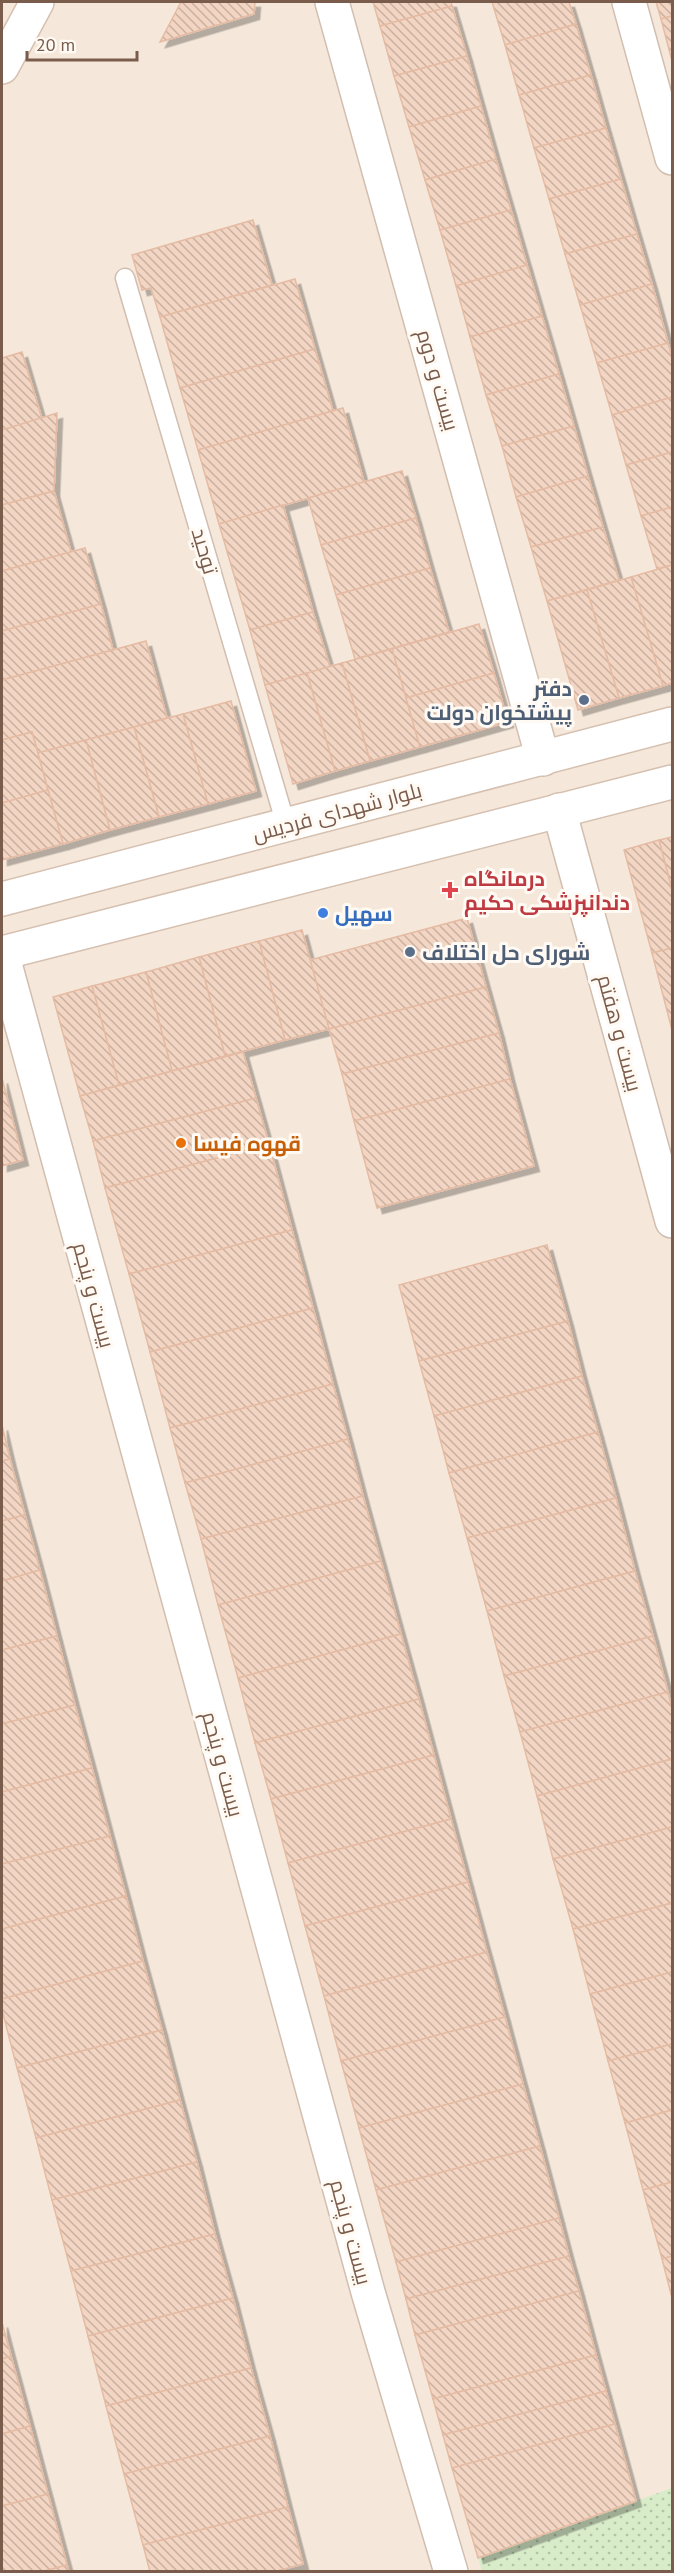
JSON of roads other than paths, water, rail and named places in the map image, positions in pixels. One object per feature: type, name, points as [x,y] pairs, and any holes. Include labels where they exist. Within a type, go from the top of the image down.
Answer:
[{"type":"street","points":[[2,67],[37,2]]},
{"type":"street","name":"بیست و دوم","points":[[332,2],[543,759]]},
{"type":"street","points":[[629,2],[672,158]]},
{"type":"street","name":"بلوار شهدای فردیس","points":[[2,899],[672,724]]},
{"type":"street","points":[[2,953],[672,782]]},
{"type":"street","name":"بیست و هفتم","points":[[559,810],[672,1221]]},
{"type":"street","name":"بیست و پنجم","points":[[2,953],[364,2280],[451,2571]]},
{"type":"lane","name":"توحید","points":[[125,278],[286,825]]},
{"type":"place","name":"دفتر پیشتخوان دولت","points":[[584,700]]},
{"type":"place","name":"درمانگاه دندانپزشکی حکیم","points":[[450,890]]},
{"type":"place","name":"سهیل","points":[[323,913]]},
{"type":"place","name":"شورای حل اختلاف","points":[[410,952]]},
{"type":"place","name":"قهوه فیسا","points":[[181,1143]]}]
